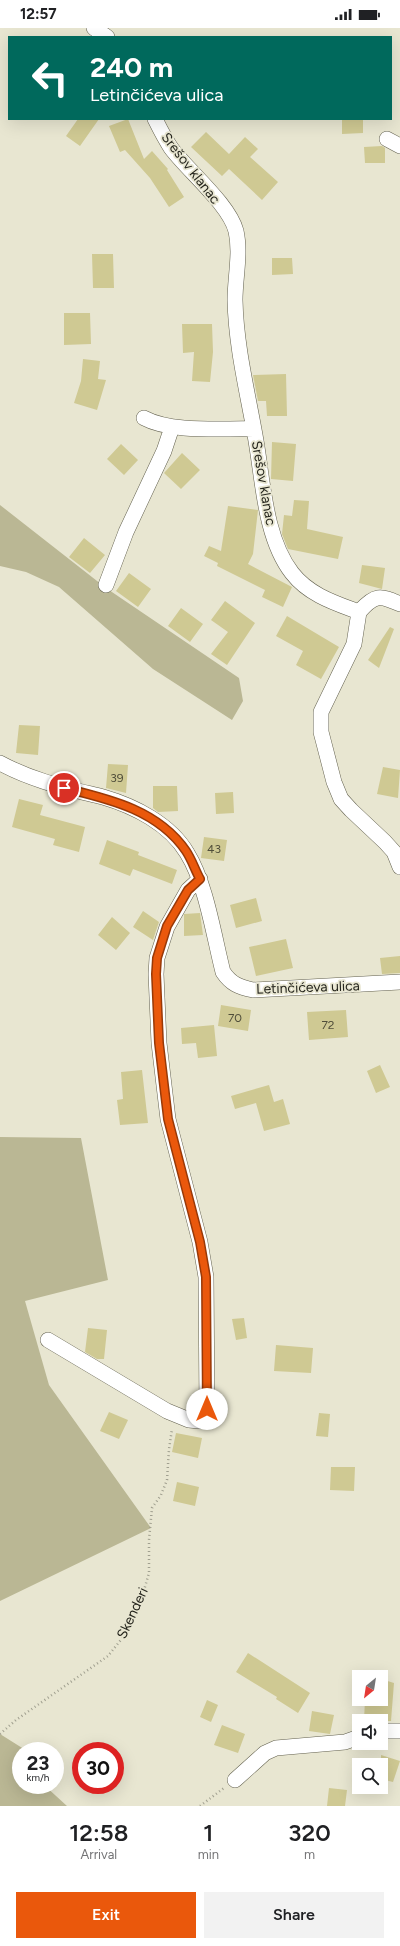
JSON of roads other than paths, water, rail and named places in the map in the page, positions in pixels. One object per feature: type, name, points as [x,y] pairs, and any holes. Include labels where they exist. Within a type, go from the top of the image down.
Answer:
[{"type":"street","points":[[94,28],[106,36]]},
{"type":"street","name":"Srešov klanac","points":[[156,120],[171,148],[228,215],[236,230],[235,300],[239,357],[254,429],[269,520],[286,565],[302,584],[321,597],[359,612]]},
{"type":"street","points":[[387,139],[400,146]]},
{"type":"street","name":"Srešov klanac","points":[[144,418],[155,424],[172,427],[254,429]]},
{"type":"street","points":[[106,585],[126,532],[164,451],[172,427]]},
{"type":"street","points":[[400,604],[383,597],[377,597],[366,604],[359,612],[354,644],[320,712],[321,732],[334,782],[342,799],[351,810],[386,842],[394,852],[400,867]]},
{"type":"street","name":"Letinčićeva ulica","points":[[0,763],[37,780],[105,798],[145,814],[176,838],[187,853],[200,879],[223,972],[230,982],[253,990],[400,982]]},
{"type":"street","points":[[48,1340],[167,1411],[189,1420],[199,1421],[205,1416],[207,1409],[206,1277],[200,1242],[168,1119],[159,1043],[156,974],[157,958],[167,926],[188,890],[200,879]]},
{"type":"street","points":[[388,1731],[400,1731]]},
{"type":"street","points":[[235,1780],[265,1753],[276,1748],[345,1742],[352,1739]]}]
